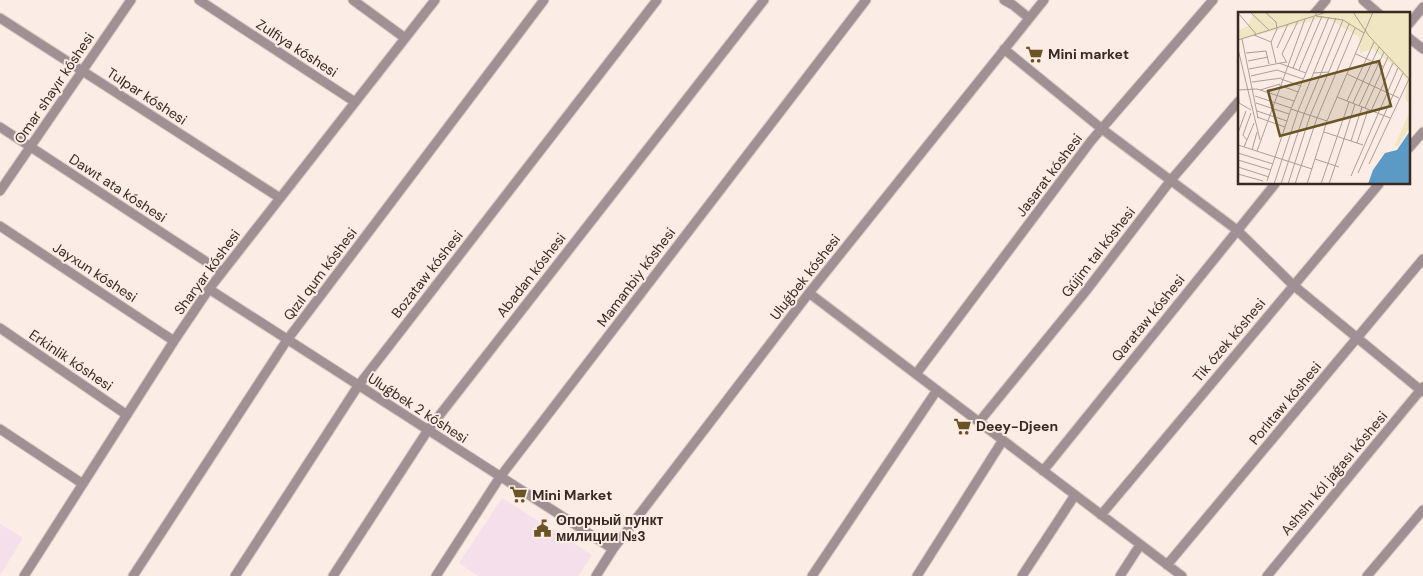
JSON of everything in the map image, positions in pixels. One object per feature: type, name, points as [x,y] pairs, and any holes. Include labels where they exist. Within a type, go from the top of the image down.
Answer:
[{"type":"street","name":"Omar shayır kóshesi","points":[[0,191],[130,0]]},
{"type":"street","name":"Zulfiya kóshesi","points":[[199,0],[355,102]]},
{"type":"street","points":[[353,0],[405,38]]},
{"type":"street","name":"Sharyar kóshesi","points":[[24,576],[209,289],[435,0]]},
{"type":"street","name":"Qızıl qum kóshesi","points":[[133,576],[287,340],[544,0]]},
{"type":"street","name":"Bozataw kóshesi","points":[[235,576],[358,386],[657,0]]},
{"type":"street","name":"Abadan kóshesi","points":[[333,576],[428,430],[764,0]]},
{"type":"street","name":"Mamanbiy kóshesi","points":[[436,576],[500,477],[866,0]]},
{"type":"street","points":[[1004,0],[1014,5],[1029,18]]},
{"type":"street","name":"Uluǵbek kóshesi","points":[[596,576],[613,549],[809,293],[1044,0]]},
{"type":"street","name":"Jasarat kóshesi","points":[[916,374],[1102,129],[1213,0]]},
{"type":"street","points":[[1316,12],[1326,0]]},
{"type":"street","points":[[1363,0],[1377,12]]},
{"type":"street","points":[[1410,23],[1423,7]]},
{"type":"street","name":"Tulpar kóshesi","points":[[0,18],[280,198]]},
{"type":"street","points":[[1410,39],[1423,49]]},
{"type":"street","points":[[1004,50],[1102,129],[1237,230],[1293,286],[1422,389]]},
{"type":"street","name":"Gújim tal kóshesi","points":[[979,422],[1086,291],[1171,180],[1238,102]]},
{"type":"street","name":"Dawıt ata kóshesi","points":[[0,127],[222,272]]},
{"type":"street","points":[[1410,147],[1423,132]]},
{"type":"street","name":"Qarataw kóshesi","points":[[1043,470],[1274,185]]},
{"type":"street","name":"Tik ózek kóshesi","points":[[1101,515],[1378,185]]},
{"type":"street","name":"Jayxun kóshesi","points":[[0,226],[174,341]]},
{"type":"street","name":"Porlıtaw kóshesi","points":[[1167,565],[1423,259]]},
{"type":"street","name":"Uluǵbek 2 kóshesi","points":[[209,289],[613,549]]},
{"type":"street","points":[[809,293],[1182,576]]},
{"type":"street","name":"Erkinlik kóshesi","points":[[0,328],[127,415]]},
{"type":"street","name":"Ashshı kól jaǵası kóshesi","points":[[1267,576],[1422,389]]},
{"type":"street","points":[[812,576],[937,390]]},
{"type":"street","points":[[0,429],[83,484]]},
{"type":"street","points":[[917,576],[1003,440]]},
{"type":"street","points":[[1022,576],[1076,495]]},
{"type":"street","points":[[1367,576],[1423,510]]},
{"type":"street","points":[[1120,576],[1140,545]]},
{"type":"shaded area","points":[[502,498],[592,555],[578,576],[478,576],[459,563]]},
{"type":"shaded area","points":[[0,524],[23,538],[0,575]]},
{"type":"place","name":"Mini market","points":[[1034,54]]},
{"type":"place","name":"Deey-Djeen","points":[[962,426]]},
{"type":"place","name":"Mini Market","points":[[518,495]]},
{"type":"place","name":"Опорный пункт милиции №3","points":[[542,528]]}]
